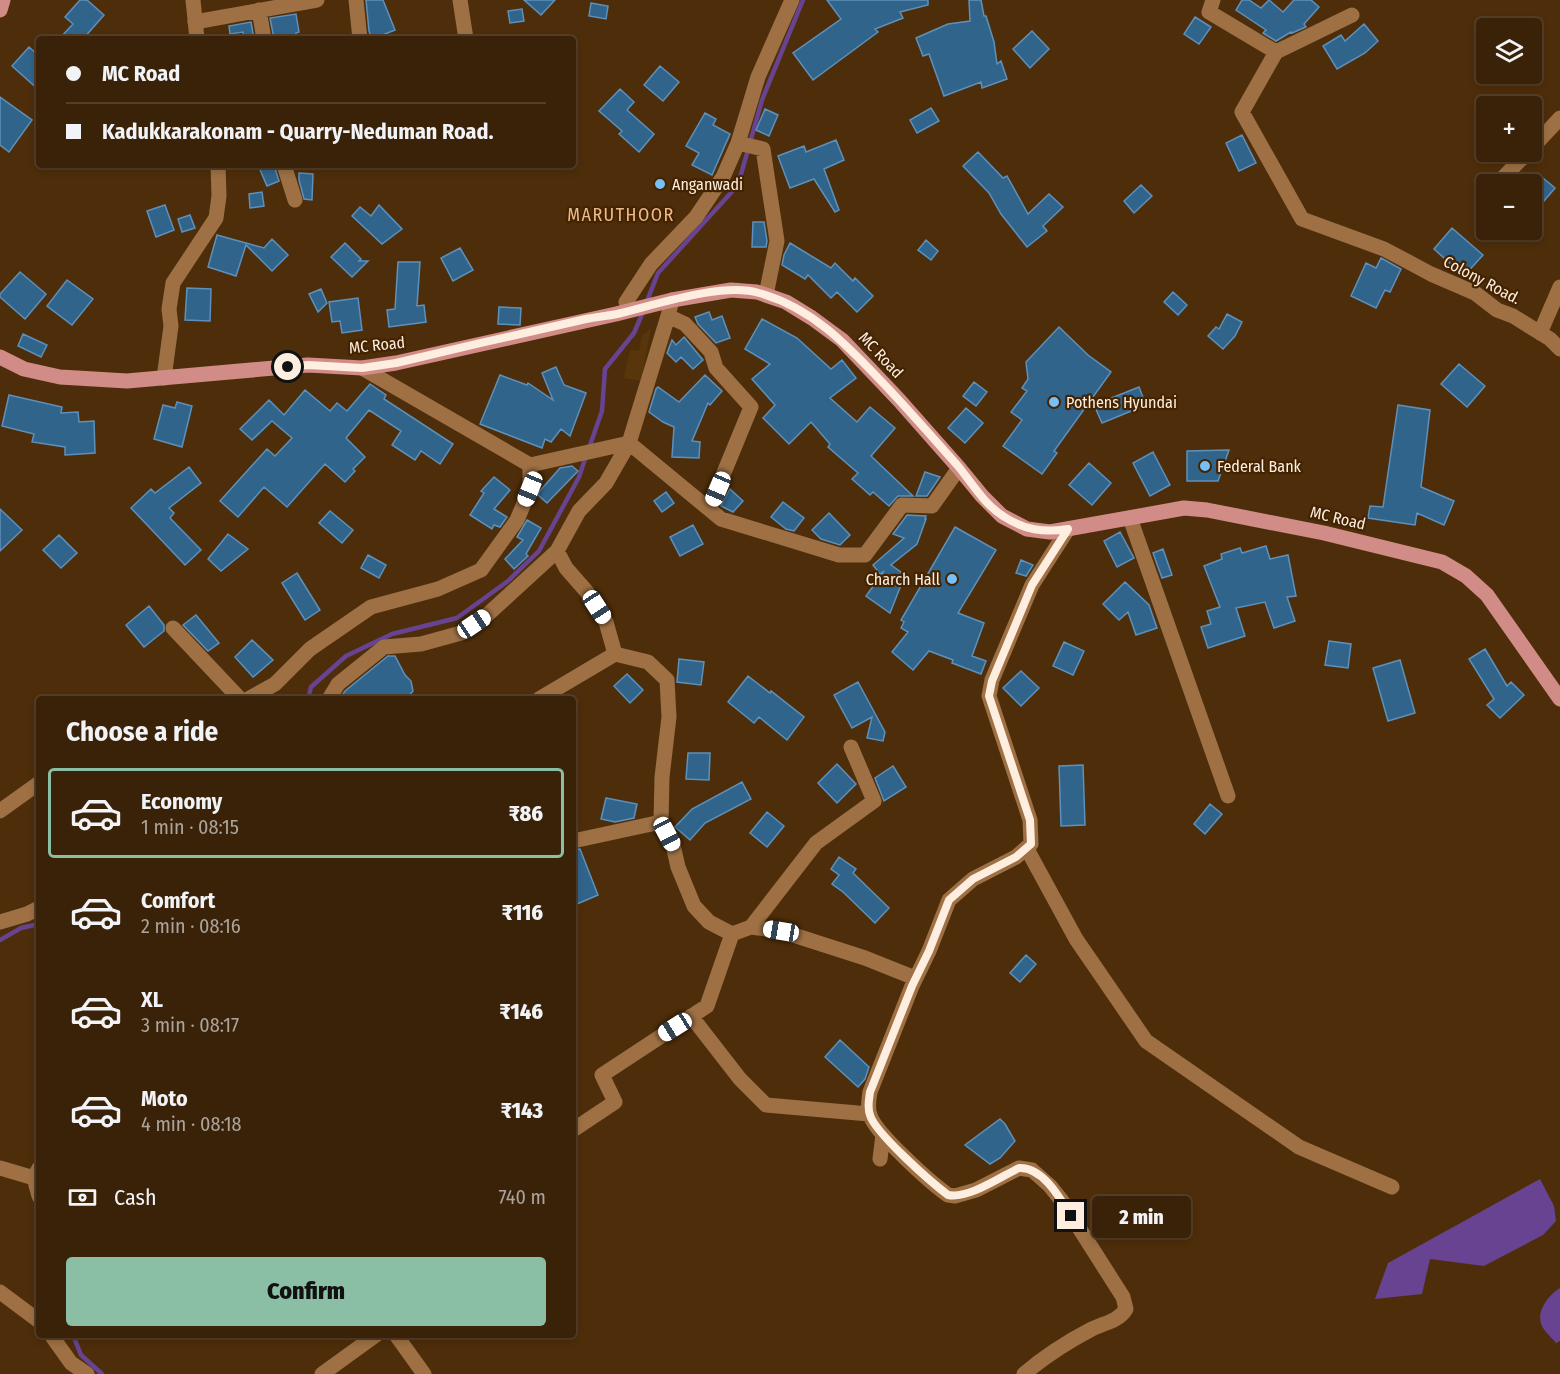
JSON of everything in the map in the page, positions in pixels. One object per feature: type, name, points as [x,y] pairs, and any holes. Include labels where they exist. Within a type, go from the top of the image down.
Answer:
[{"type":"main road","points":[[0,10],[3,0]]},
{"type":"main road","name":"MC Road","points":[[0,357],[24,369],[60,377],[127,381],[308,365],[362,368],[396,363],[672,300],[731,290],[757,292],[795,307],[842,340],[982,496],[1002,516],[1027,529],[1050,532],[1184,508],[1207,510],[1324,533],[1442,562],[1466,576],[1487,595],[1560,699]]},
{"type":"street","points":[[193,0],[197,36]]},
{"type":"street","points":[[195,22],[317,0]]},
{"type":"street","points":[[356,0],[360,36]]},
{"type":"street","points":[[460,0],[466,36]]},
{"type":"street","points":[[626,302],[651,264],[696,217],[723,177],[738,143],[758,77],[792,0]]},
{"type":"street","points":[[1213,0],[1209,12],[1276,52],[1352,15]]},
{"type":"street","points":[[259,10],[263,36]]},
{"type":"street","name":"Colony Road.","points":[[1276,52],[1242,112],[1302,219],[1384,249],[1431,274],[1475,293],[1497,310],[1513,316],[1540,333],[1560,349]]},
{"type":"street","points":[[1542,137],[1560,118]]},
{"type":"street","points":[[738,143],[763,149],[777,241],[766,295]]},
{"type":"street","points":[[1507,174],[1518,162]]},
{"type":"street","points":[[164,378],[171,326],[169,309],[173,283],[216,218],[219,196],[218,168]]},
{"type":"street","points":[[286,168],[295,200]]},
{"type":"street","points":[[1540,333],[1560,287]]},
{"type":"street","points":[[331,696],[338,684],[384,647],[421,644],[461,633],[488,615],[557,551],[579,511],[606,483],[629,443],[672,300]]},
{"type":"street","points":[[668,316],[685,324],[711,352],[716,368],[751,407],[709,509]]},
{"type":"street","points":[[362,368],[530,465],[629,443]]},
{"type":"street","points":[[629,443],[721,519],[839,555],[865,555],[902,505],[932,506],[959,468]]},
{"type":"street","points":[[253,696],[275,684],[310,649],[371,607],[438,589],[481,570],[517,520],[530,489],[530,465]]},
{"type":"street","points":[[1130,518],[1228,796]]},
{"type":"street","points":[[1024,1374],[1044,1358],[1083,1334],[1121,1316],[1126,1309],[1123,1297],[1062,1202],[1050,1186],[1032,1170],[1019,1168],[976,1190],[955,1196],[948,1195],[883,1135],[869,1113],[870,1092],[949,900],[973,879],[1016,857],[1031,844],[1030,820],[989,696],[992,681],[1032,585],[1068,529]]},
{"type":"street","points":[[557,551],[566,568],[587,592],[606,622],[615,654]]},
{"type":"street","points":[[173,628],[237,696]]},
{"type":"street","points":[[544,696],[615,654],[648,662],[667,680],[669,717],[662,777],[661,822],[673,845],[678,867],[694,906],[710,922],[732,934],[751,927],[781,931],[865,958],[915,978]]},
{"type":"street","points":[[751,927],[816,843],[874,801],[851,747]]},
{"type":"street","points":[[0,811],[36,785]]},
{"type":"street","points":[[576,840],[661,822]]},
{"type":"street","points":[[1027,849],[1076,939],[1146,1041],[1299,1147],[1392,1187]]},
{"type":"street","points":[[0,922],[36,910]]},
{"type":"street","points":[[576,1128],[615,1102],[602,1075],[708,1006],[732,934]]},
{"type":"street","points":[[691,1016],[740,1078],[766,1105],[869,1113]]},
{"type":"street","points":[[880,1159],[883,1135]]},
{"type":"street","points":[[0,1168],[36,1173]]},
{"type":"street","points":[[0,1292],[36,1320]]},
{"type":"street","points":[[54,1338],[71,1363],[87,1374]]},
{"type":"street","points":[[322,1374],[372,1338]]},
{"type":"street","points":[[398,1338],[424,1374]]},
{"type":"shaded area","points":[[651,328],[641,381],[624,378],[630,350],[639,351],[642,336]]},
{"type":"shaded area","points":[[1540,1179],[1554,1206],[1556,1221],[1543,1235],[1484,1266],[1430,1259],[1422,1294],[1375,1299],[1388,1263]]},
{"type":"shaded area","points":[[1560,1288],[1560,1341],[1556,1343],[1543,1328],[1540,1317],[1547,1300]]},
{"type":"building","points":[[80,0],[87,0],[104,15],[86,36],[62,36],[73,24],[65,17]]},
{"type":"building","points":[[366,0],[383,0],[395,30],[380,36],[371,36]]},
{"type":"building","points":[[524,0],[555,0],[541,15]]},
{"type":"building","points":[[827,0],[928,0],[928,5],[900,12],[903,18],[875,29],[878,32],[813,80],[793,53],[841,19]]},
{"type":"building","points":[[969,0],[981,0],[984,16],[986,16],[994,42],[997,64],[1001,61],[1007,79],[982,88],[981,82],[944,96],[929,54],[923,56],[916,38],[948,24],[970,21]]},
{"type":"building","points":[[1242,0],[1249,0],[1261,8],[1269,0],[1283,12],[1294,0],[1311,0],[1319,7],[1304,24],[1306,27],[1291,32],[1276,41],[1263,33],[1266,30],[1236,10]]},
{"type":"building","points":[[591,3],[608,6],[606,19],[589,16]]},
{"type":"building","points":[[522,9],[524,21],[510,23],[508,11]]},
{"type":"building","points":[[296,14],[299,32],[296,33],[296,36],[273,36],[270,18]]},
{"type":"building","points":[[1195,17],[1211,27],[1199,44],[1184,34]]},
{"type":"building","points":[[251,22],[253,36],[244,36],[243,32],[230,34],[229,26]]},
{"type":"building","points":[[1364,24],[1378,41],[1365,53],[1337,69],[1323,46],[1341,35],[1345,41]]},
{"type":"building","points":[[1032,31],[1049,49],[1030,68],[1013,49]]},
{"type":"building","points":[[29,47],[36,53],[36,87],[12,66]]},
{"type":"building","points":[[660,66],[679,82],[663,101],[644,85]]},
{"type":"building","points":[[620,89],[634,102],[627,110],[654,134],[639,152],[619,134],[622,131],[599,111]]},
{"type":"building","points":[[0,97],[32,120],[9,152],[0,145]]},
{"type":"building","points":[[931,108],[939,121],[917,133],[910,120]]},
{"type":"building","points":[[765,109],[778,115],[769,136],[756,130]]},
{"type":"building","points":[[705,113],[716,119],[713,125],[730,134],[712,175],[692,165],[699,153],[686,146]]},
{"type":"building","points":[[1242,135],[1256,163],[1239,171],[1226,143]]},
{"type":"building","points":[[836,140],[844,160],[824,169],[839,210],[835,212],[814,179],[790,188],[778,156],[804,146],[806,152]]},
{"type":"building","points":[[978,152],[1003,178],[1007,176],[1028,214],[1049,194],[1063,207],[1043,226],[1047,231],[1027,247],[1001,214],[989,193],[963,166]]},
{"type":"building","points":[[259,168],[275,168],[279,181],[267,186]]},
{"type":"building","points":[[299,173],[313,174],[312,200],[304,199]]},
{"type":"building","points":[[1542,177],[1555,188],[1542,203]]},
{"type":"building","points":[[1141,185],[1152,196],[1134,213],[1124,201]]},
{"type":"building","points":[[262,192],[264,206],[250,208],[249,194]]},
{"type":"building","points":[[165,205],[174,230],[156,237],[147,211]]},
{"type":"building","points":[[379,205],[402,229],[382,244],[352,216],[360,207],[371,216]]},
{"type":"building","points":[[190,215],[195,228],[182,232],[178,219]]},
{"type":"building","points":[[753,222],[764,222],[766,247],[752,247]]},
{"type":"building","points":[[1452,228],[1483,255],[1464,276],[1434,249]]},
{"type":"building","points":[[217,235],[264,248],[272,239],[288,255],[272,271],[246,245],[236,276],[208,267]]},
{"type":"building","points":[[926,240],[938,251],[931,260],[918,250]]},
{"type":"building","points":[[345,243],[361,259],[359,261],[368,261],[352,277],[331,257]]},
{"type":"building","points":[[790,243],[831,268],[835,263],[873,296],[857,312],[837,292],[831,298],[808,275],[805,279],[782,265]]},
{"type":"building","points":[[460,248],[473,270],[453,281],[441,258]]},
{"type":"building","points":[[1381,258],[1401,269],[1390,292],[1385,290],[1376,308],[1351,296],[1366,263],[1376,268]]},
{"type":"building","points":[[398,262],[420,262],[417,306],[424,305],[426,322],[389,327],[387,310],[395,309]]},
{"type":"building","points":[[20,272],[46,294],[25,319],[0,297],[0,294]]},
{"type":"building","points":[[67,280],[93,299],[72,325],[47,306]]},
{"type":"building","points":[[187,288],[211,289],[210,321],[185,320]]},
{"type":"building","points":[[321,289],[327,303],[318,312],[309,294]]},
{"type":"building","points":[[1173,292],[1187,305],[1178,315],[1164,302]]},
{"type":"building","points":[[358,298],[362,330],[342,333],[340,321],[332,322],[329,302]]},
{"type":"building","points":[[499,307],[521,308],[520,325],[498,324]]},
{"type":"building","points":[[709,312],[712,320],[722,316],[730,338],[716,343],[698,324],[695,317]]},
{"type":"building","points":[[1227,314],[1242,322],[1235,336],[1223,349],[1208,336],[1216,327],[1219,329]]},
{"type":"building","points":[[762,319],[797,338],[831,369],[842,360],[856,378],[830,398],[857,422],[870,407],[895,428],[871,456],[913,496],[898,496],[889,506],[873,492],[870,495],[852,479],[858,473],[828,447],[830,444],[811,422],[789,444],[763,418],[775,405],[752,379],[770,364],[745,349]]},
{"type":"building","name":"Pothens Hyundai","points":[[1059,327],[1088,355],[1111,372],[1054,451],[1057,453],[1042,474],[1003,446],[1022,420],[1011,412],[1027,391],[1022,388],[1028,379],[1026,362]]},
{"type":"building","points":[[23,334],[47,345],[41,357],[18,346]]},
{"type":"building","points":[[684,337],[703,360],[693,369],[681,357],[676,362],[667,353],[672,340],[676,345]]},
{"type":"building","points":[[1459,364],[1485,386],[1467,407],[1441,384]]},
{"type":"building","points":[[556,367],[564,385],[586,393],[570,436],[561,429],[551,442],[545,439],[542,448],[480,424],[500,375],[527,385],[528,383],[553,400],[542,373]]},
{"type":"building","points":[[705,375],[722,391],[710,405],[708,403],[692,441],[700,442],[699,458],[672,457],[674,427],[649,412],[656,389],[658,387],[679,402]]},
{"type":"building","points":[[974,382],[987,392],[976,406],[963,396]]},
{"type":"building","points":[[370,384],[386,395],[384,399],[453,444],[440,464],[421,451],[415,460],[392,445],[401,431],[369,410],[346,438],[365,457],[353,469],[355,471],[345,482],[325,464],[287,507],[264,487],[238,517],[220,501],[267,449],[275,456],[292,438],[272,421],[252,440],[240,429],[269,400],[284,415],[305,390],[330,411],[337,403],[347,411]]},
{"type":"building","points":[[1139,387],[1146,405],[1102,423],[1094,405]]},
{"type":"building","points":[[9,395],[62,407],[61,413],[78,412],[79,422],[94,421],[95,453],[65,455],[65,447],[32,442],[34,434],[2,426]]},
{"type":"building","points":[[177,402],[192,406],[182,447],[154,439],[163,405],[175,408]]},
{"type":"building","points":[[1398,405],[1430,410],[1421,487],[1454,501],[1444,525],[1417,513],[1415,525],[1368,518],[1370,506],[1383,507]]},
{"type":"building","points":[[966,408],[983,423],[965,443],[948,428]]},
{"type":"building","name":"Federal Bank","points":[[1229,450],[1218,481],[1187,481],[1187,451]]},
{"type":"building","points":[[1153,452],[1170,485],[1150,496],[1133,463]]},
{"type":"building","points":[[1089,463],[1111,483],[1092,505],[1069,485]]},
{"type":"building","points":[[572,466],[578,471],[547,503],[538,495],[560,468]]},
{"type":"building","points":[[189,467],[201,483],[169,508],[174,513],[170,518],[201,550],[185,565],[131,508],[151,489],[155,493]]},
{"type":"building","points":[[925,472],[940,477],[927,496],[916,496]]},
{"type":"building","points":[[494,477],[510,490],[494,509],[507,517],[500,527],[494,525],[492,529],[470,515],[484,493],[481,491]]},
{"type":"building","points":[[730,489],[743,501],[733,512],[721,506]]},
{"type":"building","points":[[666,492],[674,503],[662,512],[654,501]]},
{"type":"building","points":[[783,502],[804,518],[794,531],[786,529],[771,517]]},
{"type":"building","points":[[0,509],[22,530],[0,551]]},
{"type":"building","points":[[330,511],[353,530],[342,543],[319,523]]},
{"type":"building","points":[[829,513],[850,535],[840,545],[821,539],[812,530]]},
{"type":"building","points":[[907,515],[926,516],[926,519],[917,544],[891,565],[905,575],[890,613],[866,596],[884,571],[880,574],[873,565],[904,538],[893,534]]},
{"type":"building","points":[[527,520],[541,528],[526,554],[528,556],[514,569],[505,559],[523,540],[517,537]]},
{"type":"building","points":[[693,525],[703,544],[680,556],[670,537]]},
{"type":"building","points":[[955,527],[996,550],[958,613],[984,623],[972,656],[986,661],[981,674],[929,651],[913,670],[892,652],[908,632],[901,628],[904,622],[901,620]]},
{"type":"building","points":[[1120,532],[1134,558],[1117,567],[1104,541]]},
{"type":"building","points":[[228,534],[248,549],[221,571],[208,559]]},
{"type":"building","points":[[59,535],[77,553],[61,568],[43,550]]},
{"type":"building","points":[[1266,546],[1270,559],[1288,555],[1296,596],[1287,597],[1295,621],[1274,628],[1265,602],[1236,608],[1245,636],[1208,648],[1201,627],[1211,624],[1207,611],[1220,607],[1204,566],[1222,559],[1221,554],[1240,548],[1242,553]]},
{"type":"building","points":[[1163,549],[1172,575],[1162,578],[1153,553]]},
{"type":"building","points":[[368,555],[386,565],[379,578],[361,568]]},
{"type":"building","points":[[1021,560],[1033,565],[1026,576],[1016,573]]},
{"type":"building","points":[[297,573],[320,610],[305,620],[282,583]]},
{"type":"building","points":[[1125,582],[1149,605],[1157,628],[1136,635],[1128,612],[1119,620],[1103,604]]},
{"type":"building","points":[[149,606],[164,625],[164,631],[144,647],[126,625]]},
{"type":"building","points":[[196,615],[219,643],[208,651],[183,625]]},
{"type":"building","points":[[252,640],[273,660],[253,677],[235,657]]},
{"type":"building","points":[[1329,641],[1351,644],[1348,668],[1325,665]]},
{"type":"building","points":[[1064,642],[1084,651],[1073,675],[1053,666]]},
{"type":"building","points":[[1485,649],[1507,686],[1511,682],[1524,695],[1500,718],[1487,705],[1494,699],[1469,659]]},
{"type":"building","points":[[388,656],[395,656],[405,675],[411,681],[413,691],[409,696],[342,696]]},
{"type":"building","points":[[679,659],[704,662],[701,685],[677,682]]},
{"type":"building","points":[[1400,660],[1415,713],[1388,721],[1373,668]]},
{"type":"building","points":[[1021,671],[1039,688],[1021,706],[1003,688]]},
{"type":"building","points":[[627,674],[643,690],[630,703],[614,686]]},
{"type":"building","points":[[748,676],[804,717],[787,740],[759,717],[754,723],[728,702]]},
{"type":"building","points":[[858,682],[885,732],[883,741],[867,738],[872,717],[852,728],[834,695]]},
{"type":"building","points":[[688,753],[710,753],[709,780],[686,779]]},
{"type":"building","points":[[837,764],[856,784],[837,803],[818,783]]},
{"type":"building","points":[[1083,765],[1085,825],[1061,826],[1059,766]]},
{"type":"building","points":[[893,766],[906,787],[884,801],[875,778]]},
{"type":"building","points":[[742,782],[751,799],[705,823],[690,840],[675,827],[692,809]]},
{"type":"building","points":[[606,798],[637,804],[634,818],[615,822],[601,819]]},
{"type":"building","points":[[1210,804],[1222,814],[1205,834],[1194,824]]},
{"type":"building","points":[[767,812],[784,826],[767,847],[750,833]]},
{"type":"building","points":[[580,849],[598,895],[577,904],[576,902],[576,850]]},
{"type":"building","points":[[839,857],[856,869],[853,873],[889,908],[875,923],[832,884],[839,875],[831,869]]},
{"type":"building","points":[[1026,955],[1036,964],[1020,982],[1010,973]]},
{"type":"building","points":[[840,1040],[869,1067],[865,1079],[858,1087],[825,1057]]},
{"type":"building","points":[[1000,1119],[1015,1141],[1000,1158],[990,1164],[965,1145]]},
{"type":"waterway","points":[[647,301],[658,273],[738,185],[762,100],[803,0]]},
{"type":"waterway","points":[[589,448],[602,411],[605,369],[634,333],[643,312]]},
{"type":"waterway","points":[[309,696],[311,687],[346,656],[392,634],[457,618],[508,581],[539,551],[579,477],[586,456]]},
{"type":"waterway","points":[[0,940],[21,928],[36,925]]},
{"type":"waterway","points":[[74,1338],[81,1355],[102,1374]]},
{"type":"place","name":"Anganwadi","points":[[660,184]]},
{"type":"place","name":"Pothens Hyundai","points":[[1054,402]]},
{"type":"place","name":"Federal Bank","points":[[1205,466]]},
{"type":"place","name":"Charch Hall","points":[[952,579]]},
{"type":"district","name":"MARUTHOOR","points":[[621,215]]},
{"type":"route","points":[[288,367],[308,365],[362,368],[396,363],[672,300],[731,290],[757,292],[786,302],[842,340],[899,400],[1002,516],[1027,529],[1050,532],[1068,529],[1032,585],[992,681],[989,696],[1030,820],[1031,844],[1016,857],[973,879],[949,900],[870,1092],[868,1105],[875,1126],[948,1195],[965,1194],[1019,1168],[1027,1167],[1040,1175],[1050,1186],[1071,1216]]}]
